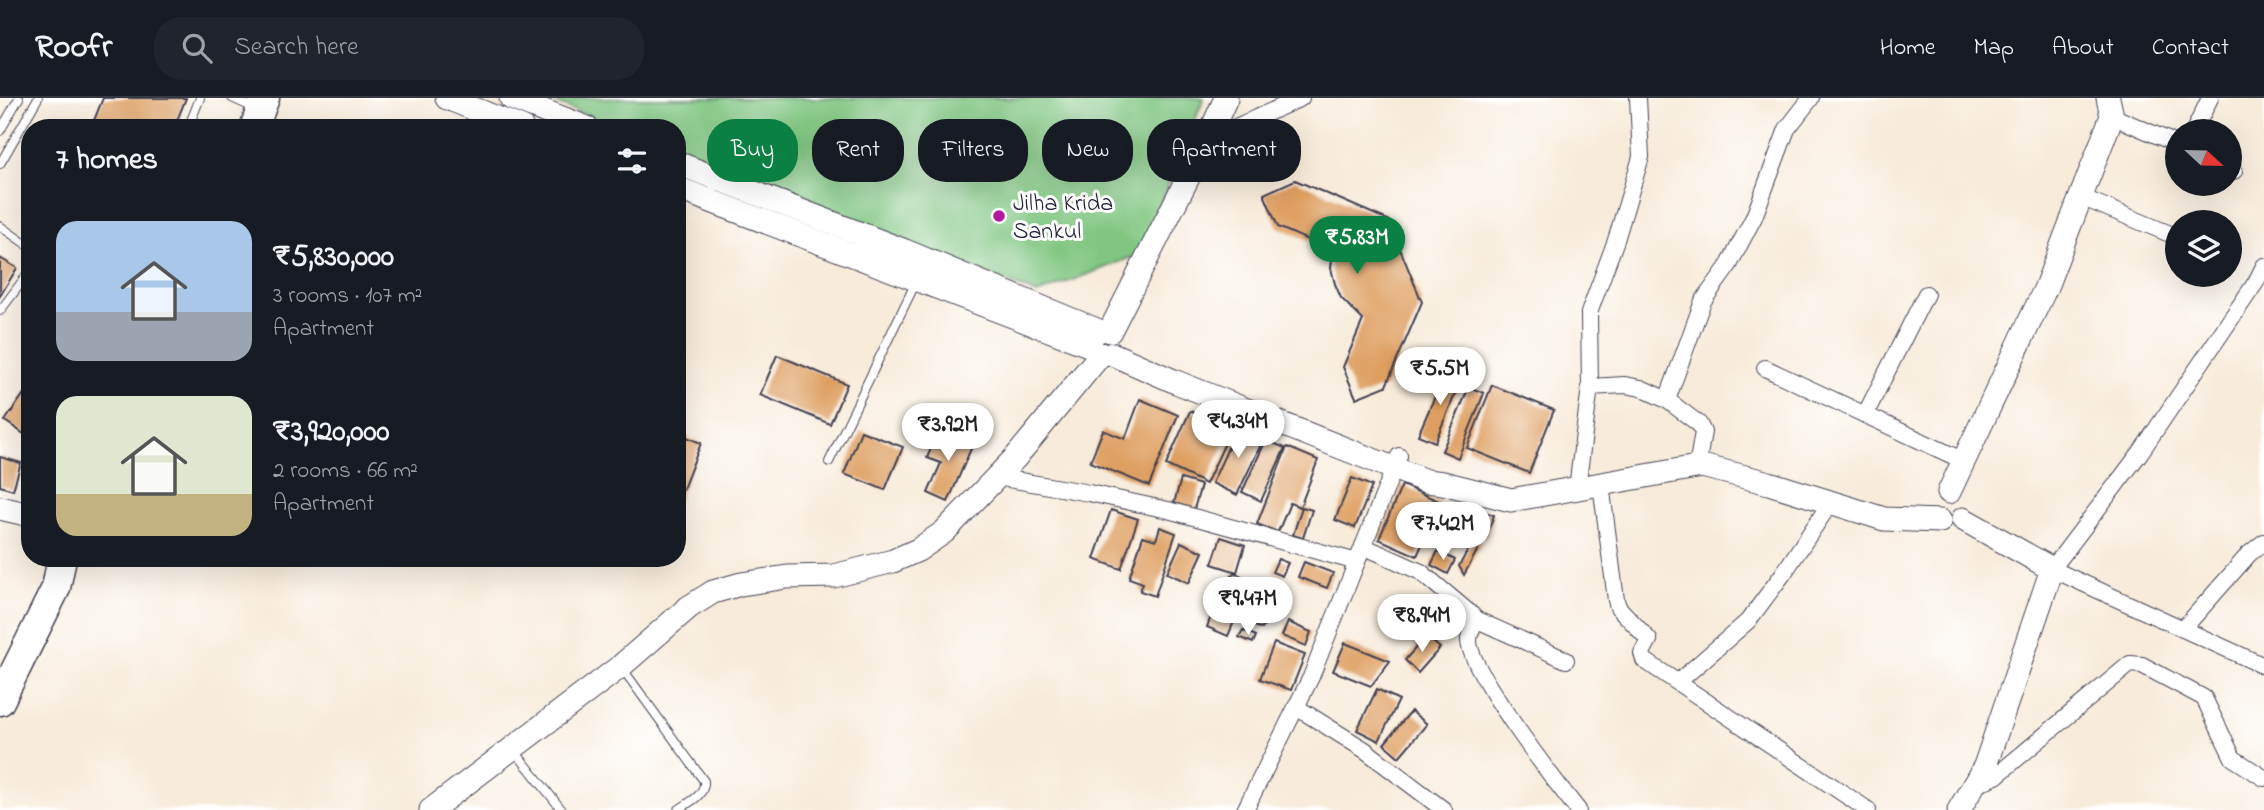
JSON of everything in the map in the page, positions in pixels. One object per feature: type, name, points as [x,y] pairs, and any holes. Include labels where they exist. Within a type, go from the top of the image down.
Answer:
[{"type":"highway","points":[[0,659],[40,583],[53,567]]},
{"type":"highway","points":[[0,701],[56,588],[60,567]]},
{"type":"street","points":[[447,98],[500,119]]},
{"type":"street","points":[[512,98],[564,119]]},
{"type":"street","points":[[1216,119],[1226,98]]},
{"type":"street","points":[[1254,119],[1301,98]]},
{"type":"street","points":[[1577,488],[1590,387],[1589,313],[1616,240],[1641,157],[1638,98]]},
{"type":"street","points":[[1667,400],[1703,301],[1729,265],[1754,217],[1787,129],[1811,98]]},
{"type":"street","points":[[2200,119],[2210,98]]},
{"type":"street","points":[[1949,492],[2046,287],[2081,197],[2110,107],[2165,137]]},
{"type":"street","points":[[686,166],[905,251],[1105,343],[1397,462],[1429,469],[1443,483],[1511,500],[1702,467],[1769,483],[1884,519],[1940,521],[1951,525],[1963,519],[1967,507],[1961,496],[1949,492],[1943,494],[1935,503],[1936,516],[1940,521]]},
{"type":"street","points":[[431,810],[621,666],[689,607],[713,592],[741,584],[787,577],[834,576],[893,561],[918,550],[944,532],[1016,457],[1105,343],[1186,182]]},
{"type":"street","points":[[686,191],[917,279],[1105,343]]},
{"type":"street","points":[[2081,197],[2165,232]]},
{"type":"street","points":[[1959,810],[1984,766],[2052,569],[2140,453],[2256,282],[2264,266]]},
{"type":"street","points":[[1865,415],[1927,294]]},
{"type":"street","points":[[1765,368],[1964,461]]},
{"type":"street","points":[[1590,387],[1633,386],[1667,400],[1703,427],[1697,467]]},
{"type":"street","points":[[1248,809],[1311,677],[1397,462]]},
{"type":"street","points":[[997,477],[1168,510],[1357,562]]},
{"type":"street","points":[[1601,484],[1618,607],[1649,640],[1642,657],[1868,810]]},
{"type":"street","points":[[1678,682],[1748,621],[1831,502]]},
{"type":"street","points":[[0,508],[21,513]]},
{"type":"street","points":[[1963,519],[2052,569],[2264,666]]},
{"type":"street","points":[[2183,629],[2249,554],[2264,542]]},
{"type":"street","points":[[1363,546],[1421,572],[1475,619],[1566,660]]},
{"type":"street","points":[[1475,619],[1469,643],[1480,671],[1518,730],[1578,810]]},
{"type":"street","points":[[1973,786],[1996,776],[2134,663],[2141,664],[2204,698],[2233,758],[2264,778]]},
{"type":"street","points":[[1296,707],[1365,750],[1444,810]]},
{"type":"lane","points":[[0,131],[19,98]]},
{"type":"lane","points":[[26,119],[38,98]]},
{"type":"lane","points":[[192,119],[200,98]]},
{"type":"lane","points":[[232,98],[260,112]]},
{"type":"lane","points":[[0,164],[21,128]]},
{"type":"lane","points":[[0,226],[21,241]]},
{"type":"lane","points":[[830,462],[917,279]]},
{"type":"lane","points":[[0,311],[21,283]]},
{"type":"lane","points":[[621,666],[704,781],[700,794],[678,810]]},
{"type":"lane","points":[[512,748],[562,810]]},
{"type":"green space","name":"Jilha Krida Sankul","points":[[543,98],[1204,98],[1195,119],[1147,119],[1147,182],[1170,182],[1140,254],[1037,294],[757,182],[798,182],[798,119],[707,119],[707,162],[686,154],[686,119],[596,119]]},
{"type":"building","points":[[103,98],[186,98],[178,119],[95,119]]},
{"type":"building","points":[[1291,182],[1300,182],[1388,220],[1422,302],[1386,386],[1356,398],[1343,367],[1363,320],[1341,298],[1331,268],[1333,251],[1278,227],[1264,194]]},
{"type":"building","points":[[0,258],[17,268],[0,296]]},
{"type":"building","points":[[777,355],[847,384],[830,424],[760,395]]},
{"type":"building","points":[[1446,371],[1462,378],[1435,442],[1418,435]]},
{"type":"building","points":[[1492,385],[1554,410],[1529,473],[1467,448]]},
{"type":"building","points":[[1469,387],[1484,393],[1458,458],[1442,451]]},
{"type":"building","points":[[21,398],[21,432],[5,421]]},
{"type":"building","points":[[1140,399],[1178,415],[1149,486],[1090,462],[1103,430],[1125,439]]},
{"type":"building","points":[[1190,411],[1231,430],[1206,484],[1166,465]]},
{"type":"building","points":[[1238,426],[1264,438],[1237,495],[1212,483]]},
{"type":"building","points":[[939,429],[973,444],[948,502],[928,493],[941,463],[927,458]]},
{"type":"building","points":[[861,431],[903,447],[885,490],[844,474]]},
{"type":"building","points":[[686,437],[701,443],[686,481]]},
{"type":"building","points":[[1266,440],[1285,448],[1261,501],[1242,492]]},
{"type":"building","points":[[1287,447],[1318,460],[1300,507],[1290,503],[1278,532],[1257,524]]},
{"type":"building","points":[[0,457],[21,463],[13,490],[0,486]]},
{"type":"building","points":[[1352,478],[1372,486],[1355,528],[1335,520]]},
{"type":"building","points":[[1181,479],[1201,485],[1194,509],[1174,503]]},
{"type":"building","points":[[1402,485],[1441,502],[1417,556],[1379,539]]},
{"type":"building","points":[[1302,507],[1312,510],[1303,538],[1293,535]]},
{"type":"building","points":[[1470,507],[1494,515],[1486,537],[1462,528]]},
{"type":"building","points":[[1111,510],[1138,519],[1121,569],[1094,559]]},
{"type":"building","points":[[1160,527],[1176,533],[1155,596],[1140,591],[1143,583],[1129,578],[1143,536],[1156,540]]},
{"type":"building","points":[[1221,537],[1245,545],[1237,572],[1212,564]]},
{"type":"building","points":[[1475,538],[1482,542],[1464,575],[1459,566]]},
{"type":"building","points":[[1181,542],[1203,552],[1189,583],[1167,573]]},
{"type":"building","points":[[1438,551],[1455,560],[1448,574],[1431,565]]},
{"type":"building","points":[[1278,559],[1288,563],[1282,576],[1272,572]]},
{"type":"building","points":[[1304,562],[1333,573],[1327,588],[1298,577]]},
{"type":"building","points":[[1234,572],[1263,588],[1253,606],[1224,591]]},
{"type":"building","points":[[1268,584],[1281,590],[1279,593],[1288,598],[1283,609],[1276,605],[1279,599],[1265,592]]},
{"type":"building","points":[[1217,600],[1239,610],[1228,636],[1207,627]]},
{"type":"building","points":[[1249,614],[1266,621],[1262,629],[1245,622]]},
{"type":"building","points":[[1288,622],[1311,632],[1306,646],[1282,636]]},
{"type":"building","points":[[1243,630],[1256,636],[1253,643],[1239,637]]},
{"type":"building","points":[[1426,636],[1440,648],[1418,673],[1405,660]]},
{"type":"building","points":[[1274,643],[1305,655],[1291,690],[1260,679]]},
{"type":"building","points":[[1345,643],[1390,661],[1371,686],[1333,671]]},
{"type":"building","points":[[1377,689],[1399,700],[1379,741],[1357,730]]},
{"type":"building","points":[[1411,711],[1427,724],[1399,757],[1384,744]]},
{"type":"place","name":"Jilha Krida Sankul","points":[[999,216]]}]
